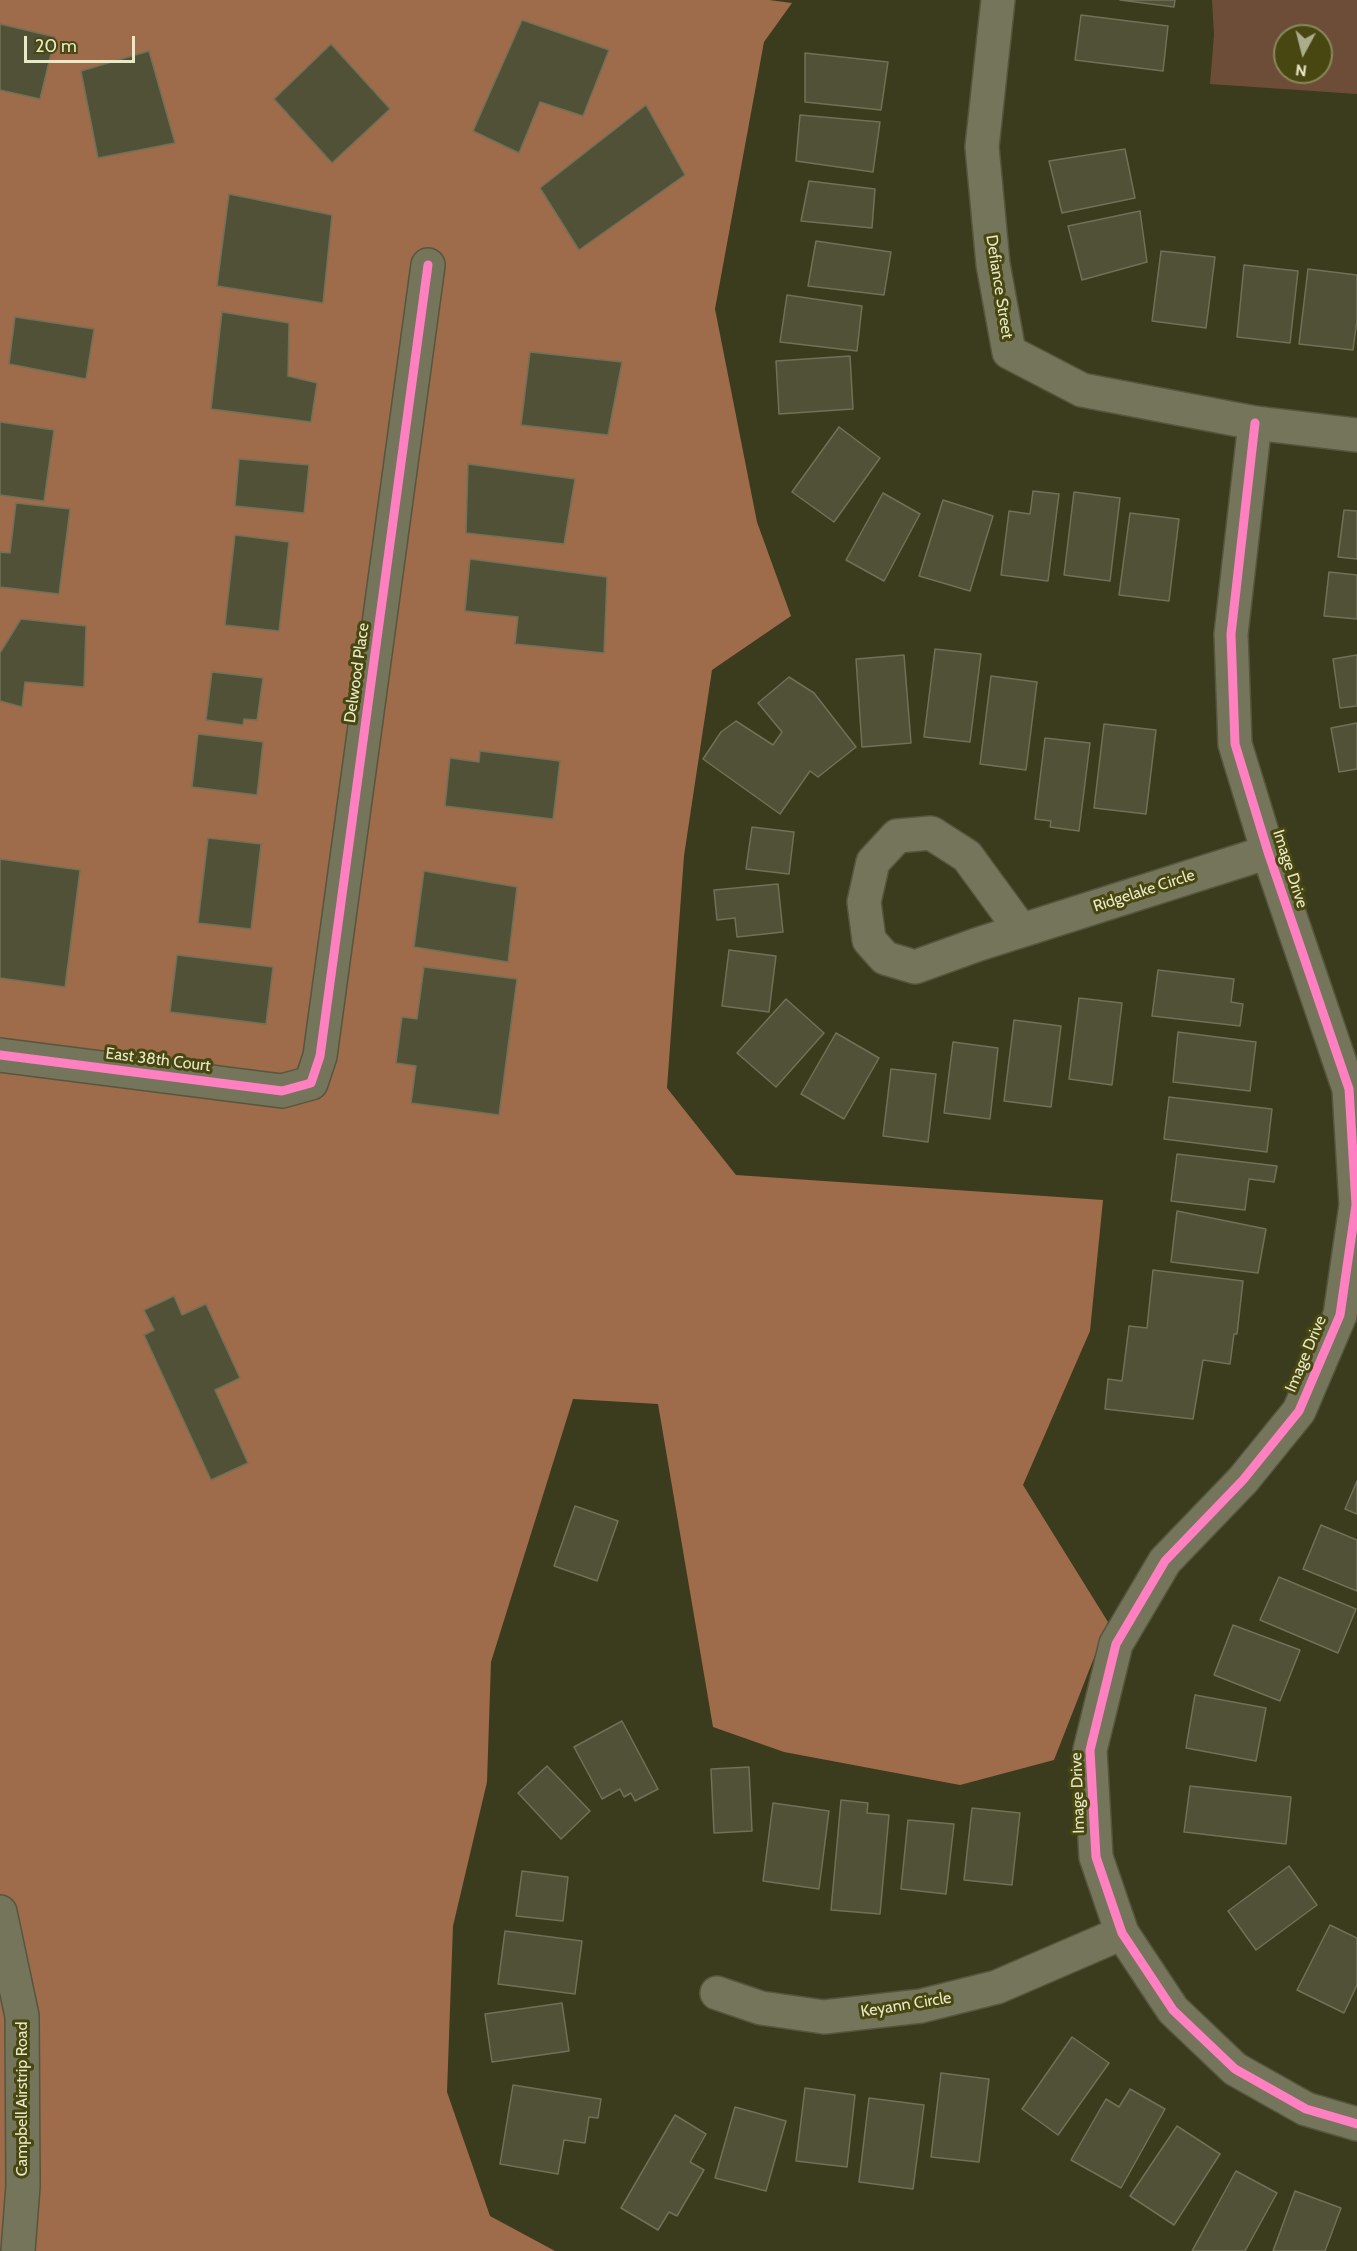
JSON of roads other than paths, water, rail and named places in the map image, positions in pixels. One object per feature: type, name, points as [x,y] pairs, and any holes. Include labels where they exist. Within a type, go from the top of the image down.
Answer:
[{"type":"street","name":"Defiance Street","points":[[998,0],[982,147],[993,264],[1009,352],[1082,390],[1255,423]]},
{"type":"street","name":"Delwood Place","points":[[311,1083],[320,1056],[428,265]]},
{"type":"street","points":[[1255,423],[1357,435]]},
{"type":"street","name":"Image Drive","points":[[1255,423],[1231,634],[1235,744],[1268,852],[1353,1089],[1356,1206],[1340,1315],[1299,1411],[1243,1480],[1165,1562],[1116,1644],[1090,1750],[1096,1857],[1122,1933],[1173,2010],[1235,2069],[1306,2109],[1357,2124]]},
{"type":"street","name":"Ridgelake Circle","points":[[1021,930],[967,856],[931,833],[897,836],[873,862],[864,902],[869,940],[885,958],[915,967],[1021,930],[1268,852]]},
{"type":"street","name":"East 38th Court","points":[[0,1055],[282,1091],[311,1083]]},
{"type":"street","name":"Campbell Airstrip Road","points":[[0,1912],[22,2016],[22,2186],[18,2251]]},
{"type":"street","name":"Keyann Circle","points":[[717,1993],[761,2008],[824,2017],[921,2006],[997,1987],[1122,1933]]}]
